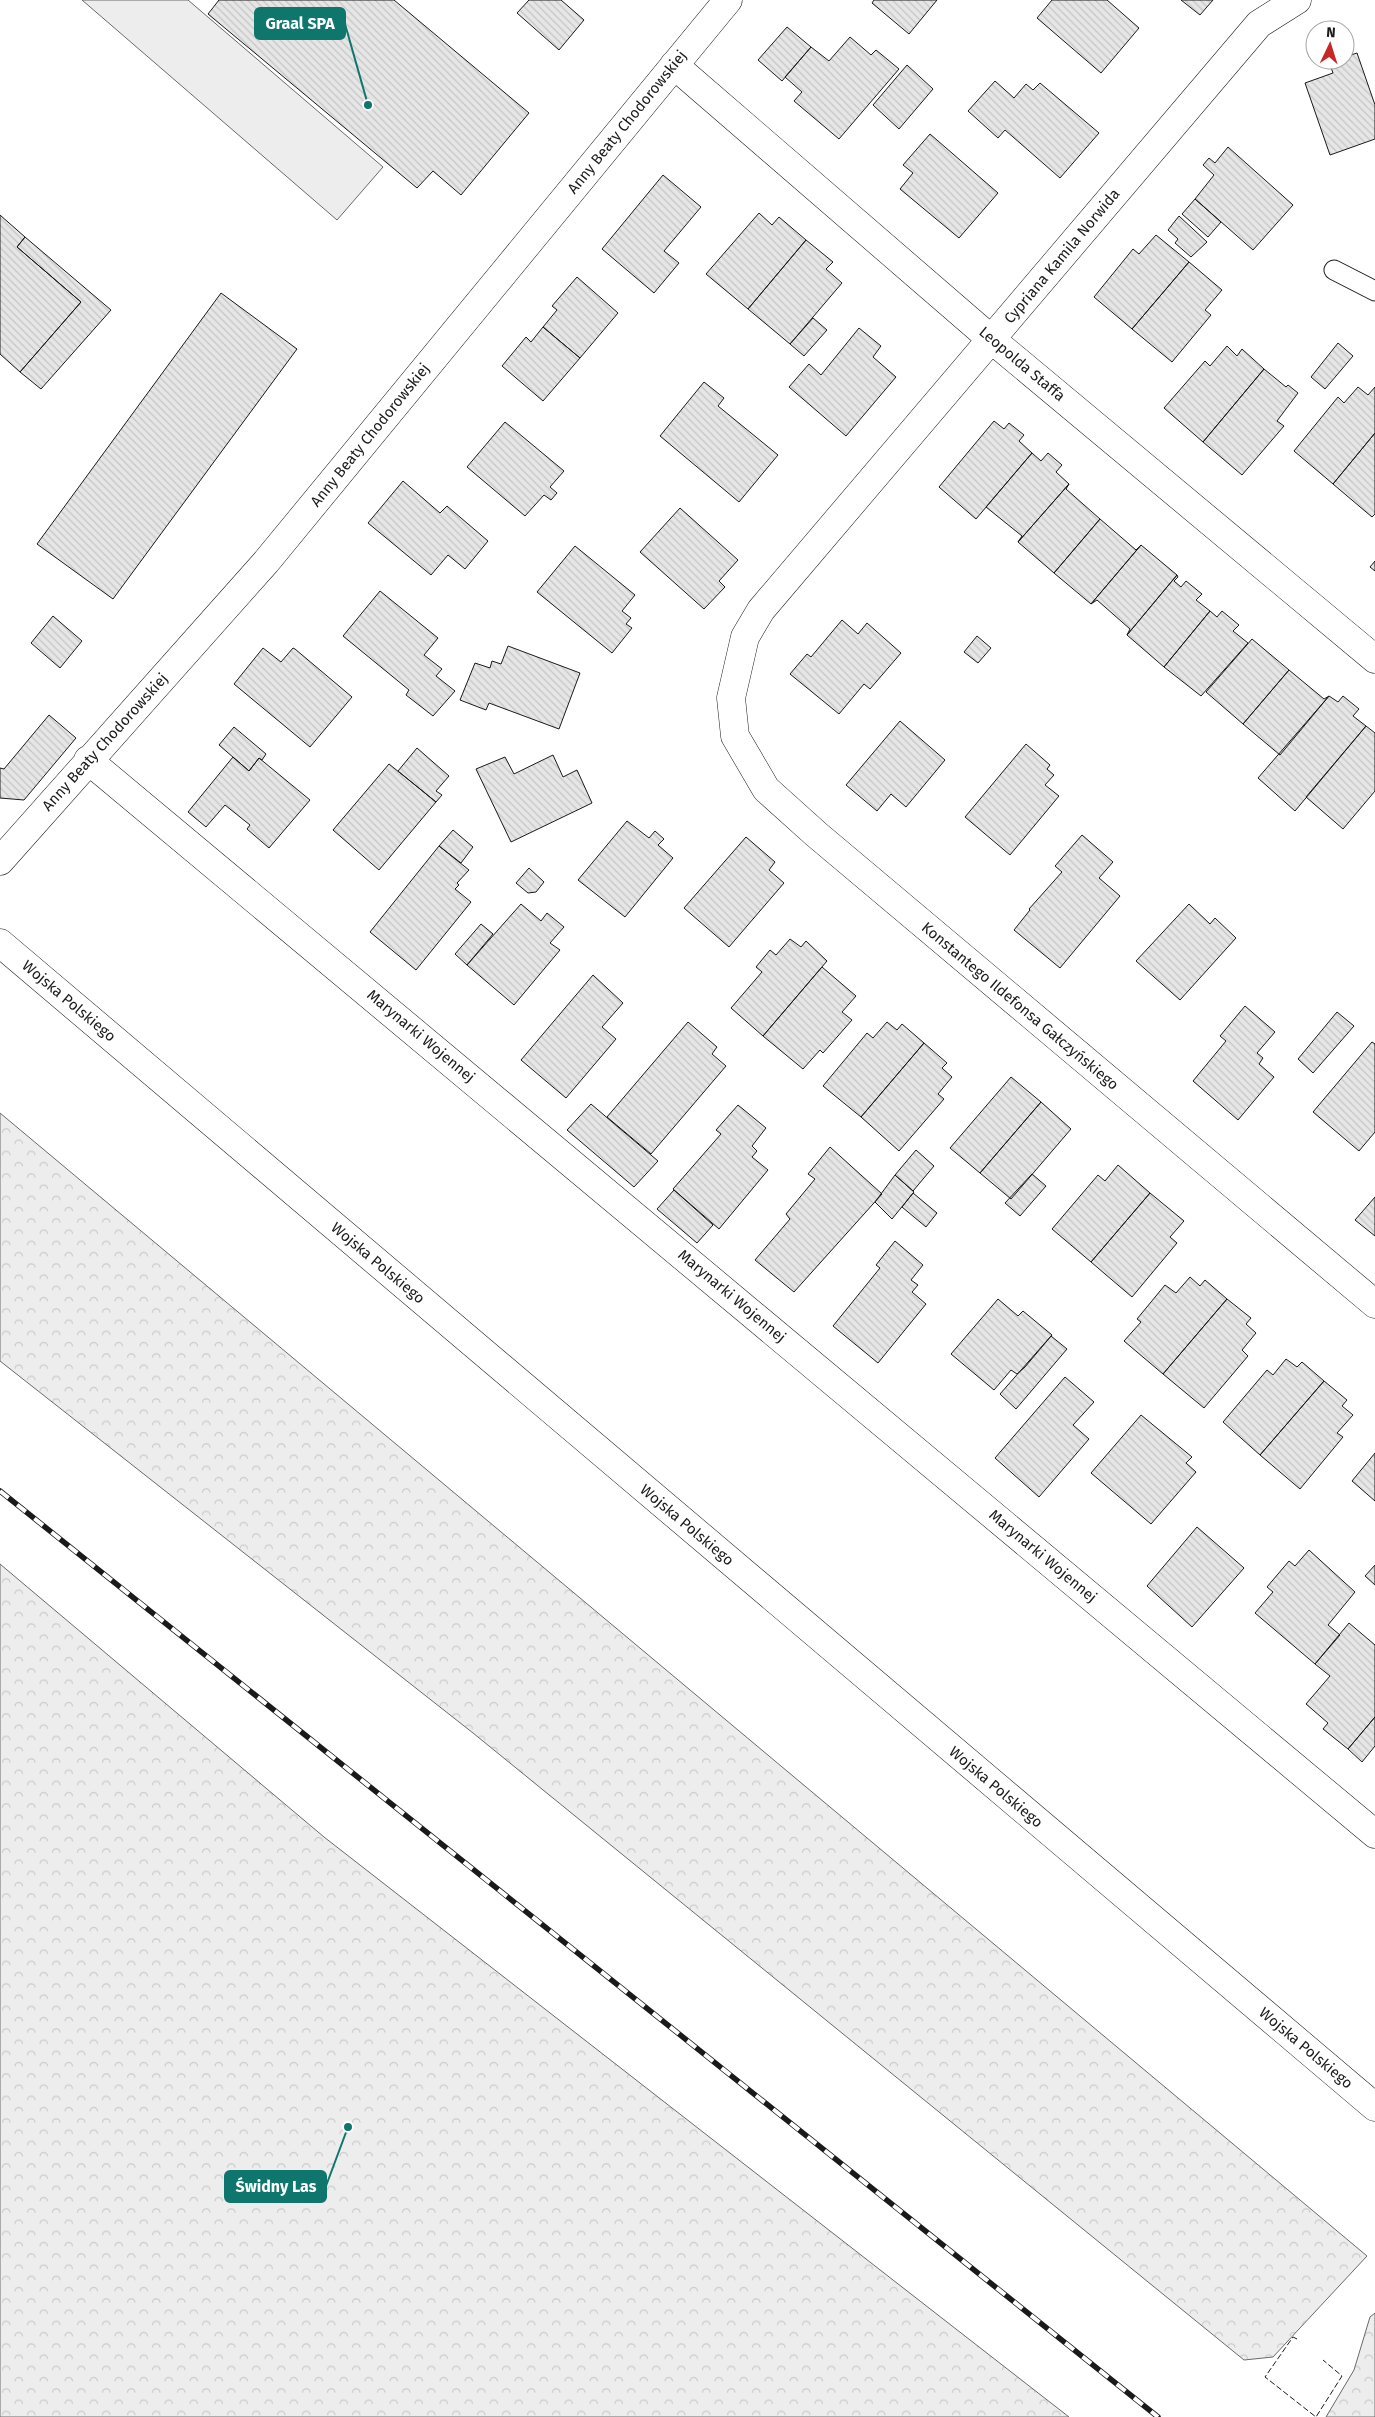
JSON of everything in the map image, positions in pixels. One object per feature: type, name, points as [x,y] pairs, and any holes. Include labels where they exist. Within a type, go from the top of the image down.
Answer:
[{"type":"street","name":"Anny Beaty Chodorowskiej","points":[[0,861],[266,562],[728,0]]},
{"type":"street","name":"Cypriana Kamila Norwida","points":[[736,670],[745,637],[760,610],[1259,24],[1297,0]]},
{"type":"street","name":"Leopolda Staffa","points":[[674,65],[992,339],[1375,659]]},
{"type":"street","name":"Konstantego Ildefonsa Gałczyńskiego","points":[[736,670],[731,698],[735,736],[766,789],[847,860],[1375,1304]]},
{"type":"street","name":"Marynarki Wojennej","points":[[88,760],[1375,1834]]},
{"type":"street","name":"Wojska Polskiego","points":[[0,943],[1375,2106]]},
{"type":"lane","points":[[1334,270],[1375,291]]},
{"type":"green space","points":[[0,1113],[1367,2256],[1273,2357],[1244,2360],[473,1733],[0,1361]]},
{"type":"green space","points":[[0,1564],[324,1837],[1069,2417],[0,2417]]},
{"type":"green space","points":[[1375,2313],[1375,2417],[1326,2417],[1354,2370],[1370,2317]]},
{"type":"shaded area","points":[[82,0],[188,0],[383,167],[337,220]]},
{"type":"building","points":[[219,0],[394,0],[529,113],[461,195],[433,171],[417,188],[208,14]]},
{"type":"building","points":[[529,0],[561,0],[584,20],[559,50],[517,13]]},
{"type":"building","points":[[874,0],[937,0],[909,34],[872,3]]},
{"type":"building","points":[[1052,0],[1107,0],[1139,28],[1101,73],[1037,18]]},
{"type":"building","points":[[1181,0],[1213,0],[1200,15]]},
{"type":"building","points":[[787,27],[811,47],[782,81],[758,60]]},
{"type":"building","points":[[850,37],[871,55],[876,50],[899,69],[839,139],[794,101],[802,92],[785,77],[811,47],[829,61]]},
{"type":"building","points":[[1357,53],[1375,105],[1375,139],[1330,155],[1305,83],[1333,73],[1332,70],[1355,70],[1355,54]]},
{"type":"building","points":[[907,65],[933,89],[899,129],[873,105]]},
{"type":"building","points":[[995,81],[1014,98],[1026,84],[1033,90],[1040,83],[1099,133],[1060,178],[1005,130],[998,138],[968,111]]},
{"type":"building","points":[[930,134],[998,193],[959,238],[900,189],[913,173],[903,165]]},
{"type":"building","points":[[1228,147],[1293,205],[1253,250],[1195,199],[1214,175],[1203,165],[1209,158],[1215,163]]},
{"type":"building","points":[[663,175],[701,207],[664,251],[679,263],[654,293],[602,249]]},
{"type":"building","points":[[1195,199],[1221,222],[1208,237],[1182,214]]},
{"type":"building","points":[[759,213],[772,225],[779,217],[806,240],[748,309],[706,274]]},
{"type":"building","points":[[0,215],[25,237],[17,247],[81,302],[20,372],[0,354]]},
{"type":"building","points":[[1179,216],[1207,242],[1191,257],[1175,243],[1178,239],[1168,230]]},
{"type":"building","points":[[1156,235],[1189,262],[1132,329],[1094,297],[1133,249],[1139,254]]},
{"type":"building","points":[[25,237],[111,310],[41,389],[20,372],[81,302],[17,247]]},
{"type":"building","points":[[806,240],[833,262],[826,269],[842,283],[790,344],[748,309]]},
{"type":"building","points":[[1189,262],[1222,290],[1205,310],[1211,315],[1172,362],[1132,329]]},
{"type":"building","points":[[577,277],[618,313],[580,358],[543,327],[557,310],[552,306]]},
{"type":"building","points":[[221,293],[297,349],[113,599],[37,544]]},
{"type":"building","points":[[813,318],[827,330],[804,356],[790,344]]},
{"type":"building","points":[[543,327],[580,358],[543,401],[502,366],[526,337],[531,342]]},
{"type":"building","points":[[859,328],[881,346],[873,357],[896,377],[846,436],[789,387],[809,364],[821,375]]},
{"type":"building","points":[[1338,343],[1353,356],[1325,389],[1311,377]]},
{"type":"building","points":[[1227,346],[1237,356],[1242,349],[1264,369],[1203,442],[1164,408],[1205,361],[1210,366]]},
{"type":"building","points":[[1264,369],[1286,387],[1288,385],[1298,393],[1277,421],[1284,426],[1242,475],[1203,442]]},
{"type":"building","points":[[704,382],[724,398],[718,406],[778,455],[739,502],[660,436]]},
{"type":"building","points":[[1358,387],[1368,395],[1375,387],[1375,433],[1333,484],[1294,451],[1338,397],[1344,403]]},
{"type":"building","points":[[994,421],[1004,429],[1009,423],[1024,435],[1019,441],[1032,453],[976,519],[939,487]]},
{"type":"building","points":[[505,422],[564,471],[550,487],[557,493],[551,500],[544,495],[525,516],[467,467]]},
{"type":"building","points":[[1375,433],[1375,514],[1372,517],[1333,484]]},
{"type":"building","points":[[1032,453],[1041,461],[1048,453],[1062,465],[1056,472],[1069,484],[1018,542],[1022,536],[986,507]]},
{"type":"building","points":[[403,481],[440,513],[447,506],[488,541],[465,569],[448,555],[431,575],[368,523]]},
{"type":"building","points":[[1069,484],[1066,489],[1100,519],[1054,573],[1018,542]]},
{"type":"building","points":[[680,508],[738,560],[719,581],[725,587],[704,609],[640,552]]},
{"type":"building","points":[[1100,519],[1136,550],[1141,545],[1091,604],[1054,573]]},
{"type":"building","points":[[1141,545],[1177,575],[1127,635],[1130,629],[1097,600],[1091,604]]},
{"type":"building","points":[[575,546],[635,595],[622,611],[631,618],[626,624],[632,628],[612,653],[537,592]]},
{"type":"building","points":[[1375,561],[1375,571],[1370,567]]},
{"type":"building","points":[[1177,575],[1178,577],[1174,581],[1181,587],[1186,581],[1202,594],[1196,600],[1210,611],[1164,667],[1127,635]]},
{"type":"building","points":[[380,591],[438,638],[424,655],[442,669],[436,676],[455,691],[433,716],[406,695],[409,690],[343,636]]},
{"type":"building","points":[[1210,611],[1217,617],[1222,611],[1239,625],[1233,631],[1248,643],[1201,696],[1164,667]]},
{"type":"building","points":[[53,616],[82,641],[60,668],[31,643]]},
{"type":"building","points":[[842,620],[858,634],[867,623],[901,653],[870,689],[864,684],[839,714],[790,674],[807,654],[811,657]]},
{"type":"building","points":[[977,636],[991,648],[978,663],[964,652]]},
{"type":"building","points":[[1252,639],[1289,670],[1243,724],[1206,692]]},
{"type":"building","points":[[508,646],[580,673],[559,729],[489,703],[486,710],[460,700],[475,663],[490,668],[492,661],[501,664]]},
{"type":"building","points":[[263,648],[281,662],[293,648],[295,649],[352,697],[310,747],[234,684]]},
{"type":"building","points":[[1289,670],[1324,699],[1329,696],[1280,755],[1243,724]]},
{"type":"building","points":[[1329,696],[1338,702],[1343,696],[1359,709],[1353,716],[1366,726],[1295,811],[1258,778]]},
{"type":"building","points":[[49,715],[76,738],[24,800],[0,798],[0,768],[4,769]]},
{"type":"building","points":[[900,721],[945,760],[906,807],[891,794],[877,811],[846,785]]},
{"type":"building","points":[[1366,726],[1375,733],[1375,791],[1343,829],[1306,797]]},
{"type":"building","points":[[234,727],[266,754],[262,760],[259,758],[249,771],[219,745]]},
{"type":"building","points":[[1026,744],[1050,765],[1047,769],[1054,775],[1045,785],[1059,796],[1010,855],[965,817]]},
{"type":"building","points":[[417,748],[449,776],[436,791],[442,795],[436,802],[398,771]]},
{"type":"building","points":[[553,755],[563,777],[577,770],[592,803],[511,842],[476,769],[505,757],[514,774]]},
{"type":"building","points":[[233,757],[249,771],[259,758],[310,800],[269,848],[247,829],[250,825],[225,805],[206,827],[188,812]]},
{"type":"building","points":[[389,764],[436,802],[379,870],[333,830]]},
{"type":"building","points":[[627,821],[649,838],[655,831],[664,839],[658,845],[673,858],[625,917],[578,880]]},
{"type":"building","points":[[453,830],[473,847],[461,863],[439,846]]},
{"type":"building","points":[[1082,835],[1113,862],[1099,878],[1120,896],[1060,968],[1014,930],[1029,909],[1062,872],[1055,866]]},
{"type":"building","points":[[746,837],[775,862],[769,870],[784,883],[729,947],[684,908]]},
{"type":"building","points":[[439,846],[469,870],[457,883],[459,885],[455,889],[471,902],[416,970],[370,932]]},
{"type":"building","points":[[529,868],[544,882],[536,892],[528,893],[516,883]]},
{"type":"building","points":[[521,904],[541,921],[547,913],[564,927],[550,943],[560,950],[514,1005],[467,965]]},
{"type":"building","points":[[1189,904],[1210,924],[1215,918],[1236,938],[1180,1000],[1136,961]]},
{"type":"building","points":[[481,924],[493,934],[467,965],[455,954]]},
{"type":"building","points":[[790,939],[801,947],[806,941],[827,961],[763,1036],[731,1008],[762,972],[756,967],[770,950],[776,955]]},
{"type":"building","points":[[822,967],[856,996],[842,1012],[852,1020],[823,1053],[820,1050],[803,1069],[763,1036]]},
{"type":"building","points":[[593,975],[623,1003],[602,1027],[616,1039],[566,1098],[521,1060]]},
{"type":"building","points":[[1245,1006],[1275,1032],[1257,1053],[1263,1058],[1259,1064],[1274,1077],[1238,1120],[1193,1081],[1226,1041],[1220,1036]]},
{"type":"building","points":[[1337,1012],[1354,1026],[1313,1073],[1298,1059]]},
{"type":"building","points":[[688,1022],[717,1047],[712,1054],[726,1066],[651,1154],[607,1117]]},
{"type":"building","points":[[887,1022],[897,1030],[902,1024],[924,1043],[861,1117],[823,1086],[867,1033],[873,1038]]},
{"type":"building","points":[[1372,1042],[1375,1044],[1375,1132],[1359,1151],[1313,1112]]},
{"type":"building","points":[[924,1043],[947,1063],[942,1068],[952,1077],[938,1094],[944,1099],[899,1151],[861,1117]]},
{"type":"building","points":[[1011,1077],[1041,1102],[980,1173],[950,1148]]},
{"type":"building","points":[[1041,1102],[1071,1129],[1011,1199],[980,1173]]},
{"type":"building","points":[[591,1104],[658,1161],[634,1187],[567,1130]]},
{"type":"building","points":[[738,1105],[766,1128],[752,1146],[757,1151],[752,1157],[768,1170],[719,1229],[673,1189],[721,1134],[716,1130]]},
{"type":"building","points":[[830,1147],[882,1194],[794,1292],[755,1260],[790,1219],[786,1214],[815,1179],[808,1174]]},
{"type":"building","points":[[916,1150],[934,1166],[913,1191],[895,1175]]},
{"type":"building","points":[[1118,1165],[1150,1193],[1091,1262],[1052,1229],[1098,1175],[1105,1181]]},
{"type":"building","points":[[1032,1174],[1046,1186],[1020,1216],[1005,1203]]},
{"type":"building","points":[[895,1175],[914,1192],[892,1219],[875,1202]]},
{"type":"building","points":[[674,1190],[713,1225],[697,1243],[657,1209]]},
{"type":"building","points":[[913,1193],[937,1213],[926,1227],[902,1207]]},
{"type":"building","points":[[1150,1193],[1184,1221],[1170,1237],[1177,1243],[1132,1297],[1091,1262]]},
{"type":"building","points":[[1375,1197],[1375,1236],[1355,1220]]},
{"type":"building","points":[[895,1241],[923,1265],[911,1280],[918,1285],[912,1292],[926,1304],[878,1363],[833,1326],[880,1268],[876,1265]]},
{"type":"building","points":[[1190,1277],[1200,1286],[1205,1280],[1227,1299],[1163,1374],[1124,1341],[1141,1322],[1137,1319],[1165,1285],[1176,1293]]},
{"type":"building","points":[[998,1299],[1018,1316],[1023,1311],[1052,1335],[1025,1367],[1017,1374],[1011,1370],[994,1390],[951,1354]]},
{"type":"building","points":[[1227,1299],[1251,1318],[1246,1324],[1256,1333],[1242,1350],[1248,1356],[1204,1408],[1163,1374]]},
{"type":"building","points":[[1051,1336],[1067,1349],[1016,1409],[1000,1394]]},
{"type":"building","points":[[1286,1359],[1297,1367],[1302,1362],[1324,1381],[1260,1455],[1223,1422],[1267,1370],[1273,1375]]},
{"type":"building","points":[[1065,1377],[1094,1402],[1073,1425],[1089,1439],[1039,1497],[995,1458]]},
{"type":"building","points":[[1324,1381],[1347,1400],[1342,1406],[1353,1415],[1337,1433],[1343,1437],[1300,1489],[1260,1455]]},
{"type":"building","points":[[1141,1415],[1192,1457],[1186,1463],[1196,1472],[1151,1524],[1091,1473]]},
{"type":"building","points":[[1375,1453],[1375,1501],[1352,1481]]},
{"type":"building","points":[[1197,1527],[1244,1568],[1192,1627],[1147,1586]]},
{"type":"building","points":[[1309,1550],[1355,1592],[1328,1625],[1340,1635],[1315,1664],[1255,1613],[1273,1592],[1267,1587],[1289,1561],[1295,1566]]},
{"type":"building","points":[[1375,1565],[1375,1585],[1365,1576]]},
{"type":"building","points":[[1349,1623],[1375,1645],[1375,1717],[1348,1749],[1323,1729],[1328,1723],[1306,1704],[1330,1676],[1315,1664]]},
{"type":"building","points":[[1375,1717],[1375,1746],[1362,1762],[1348,1749]]},
{"type":"railway","points":[[0,1491],[1158,2417]]},
{"type":"fence","points":[[1297,2339],[1293,2337],[1265,2377],[1316,2417],[1342,2376],[1323,2360]]},
{"type":"place","name":"Graal SPA","points":[[368,105]]},
{"type":"place","name":"Świdny Las","points":[[348,2127]]}]
